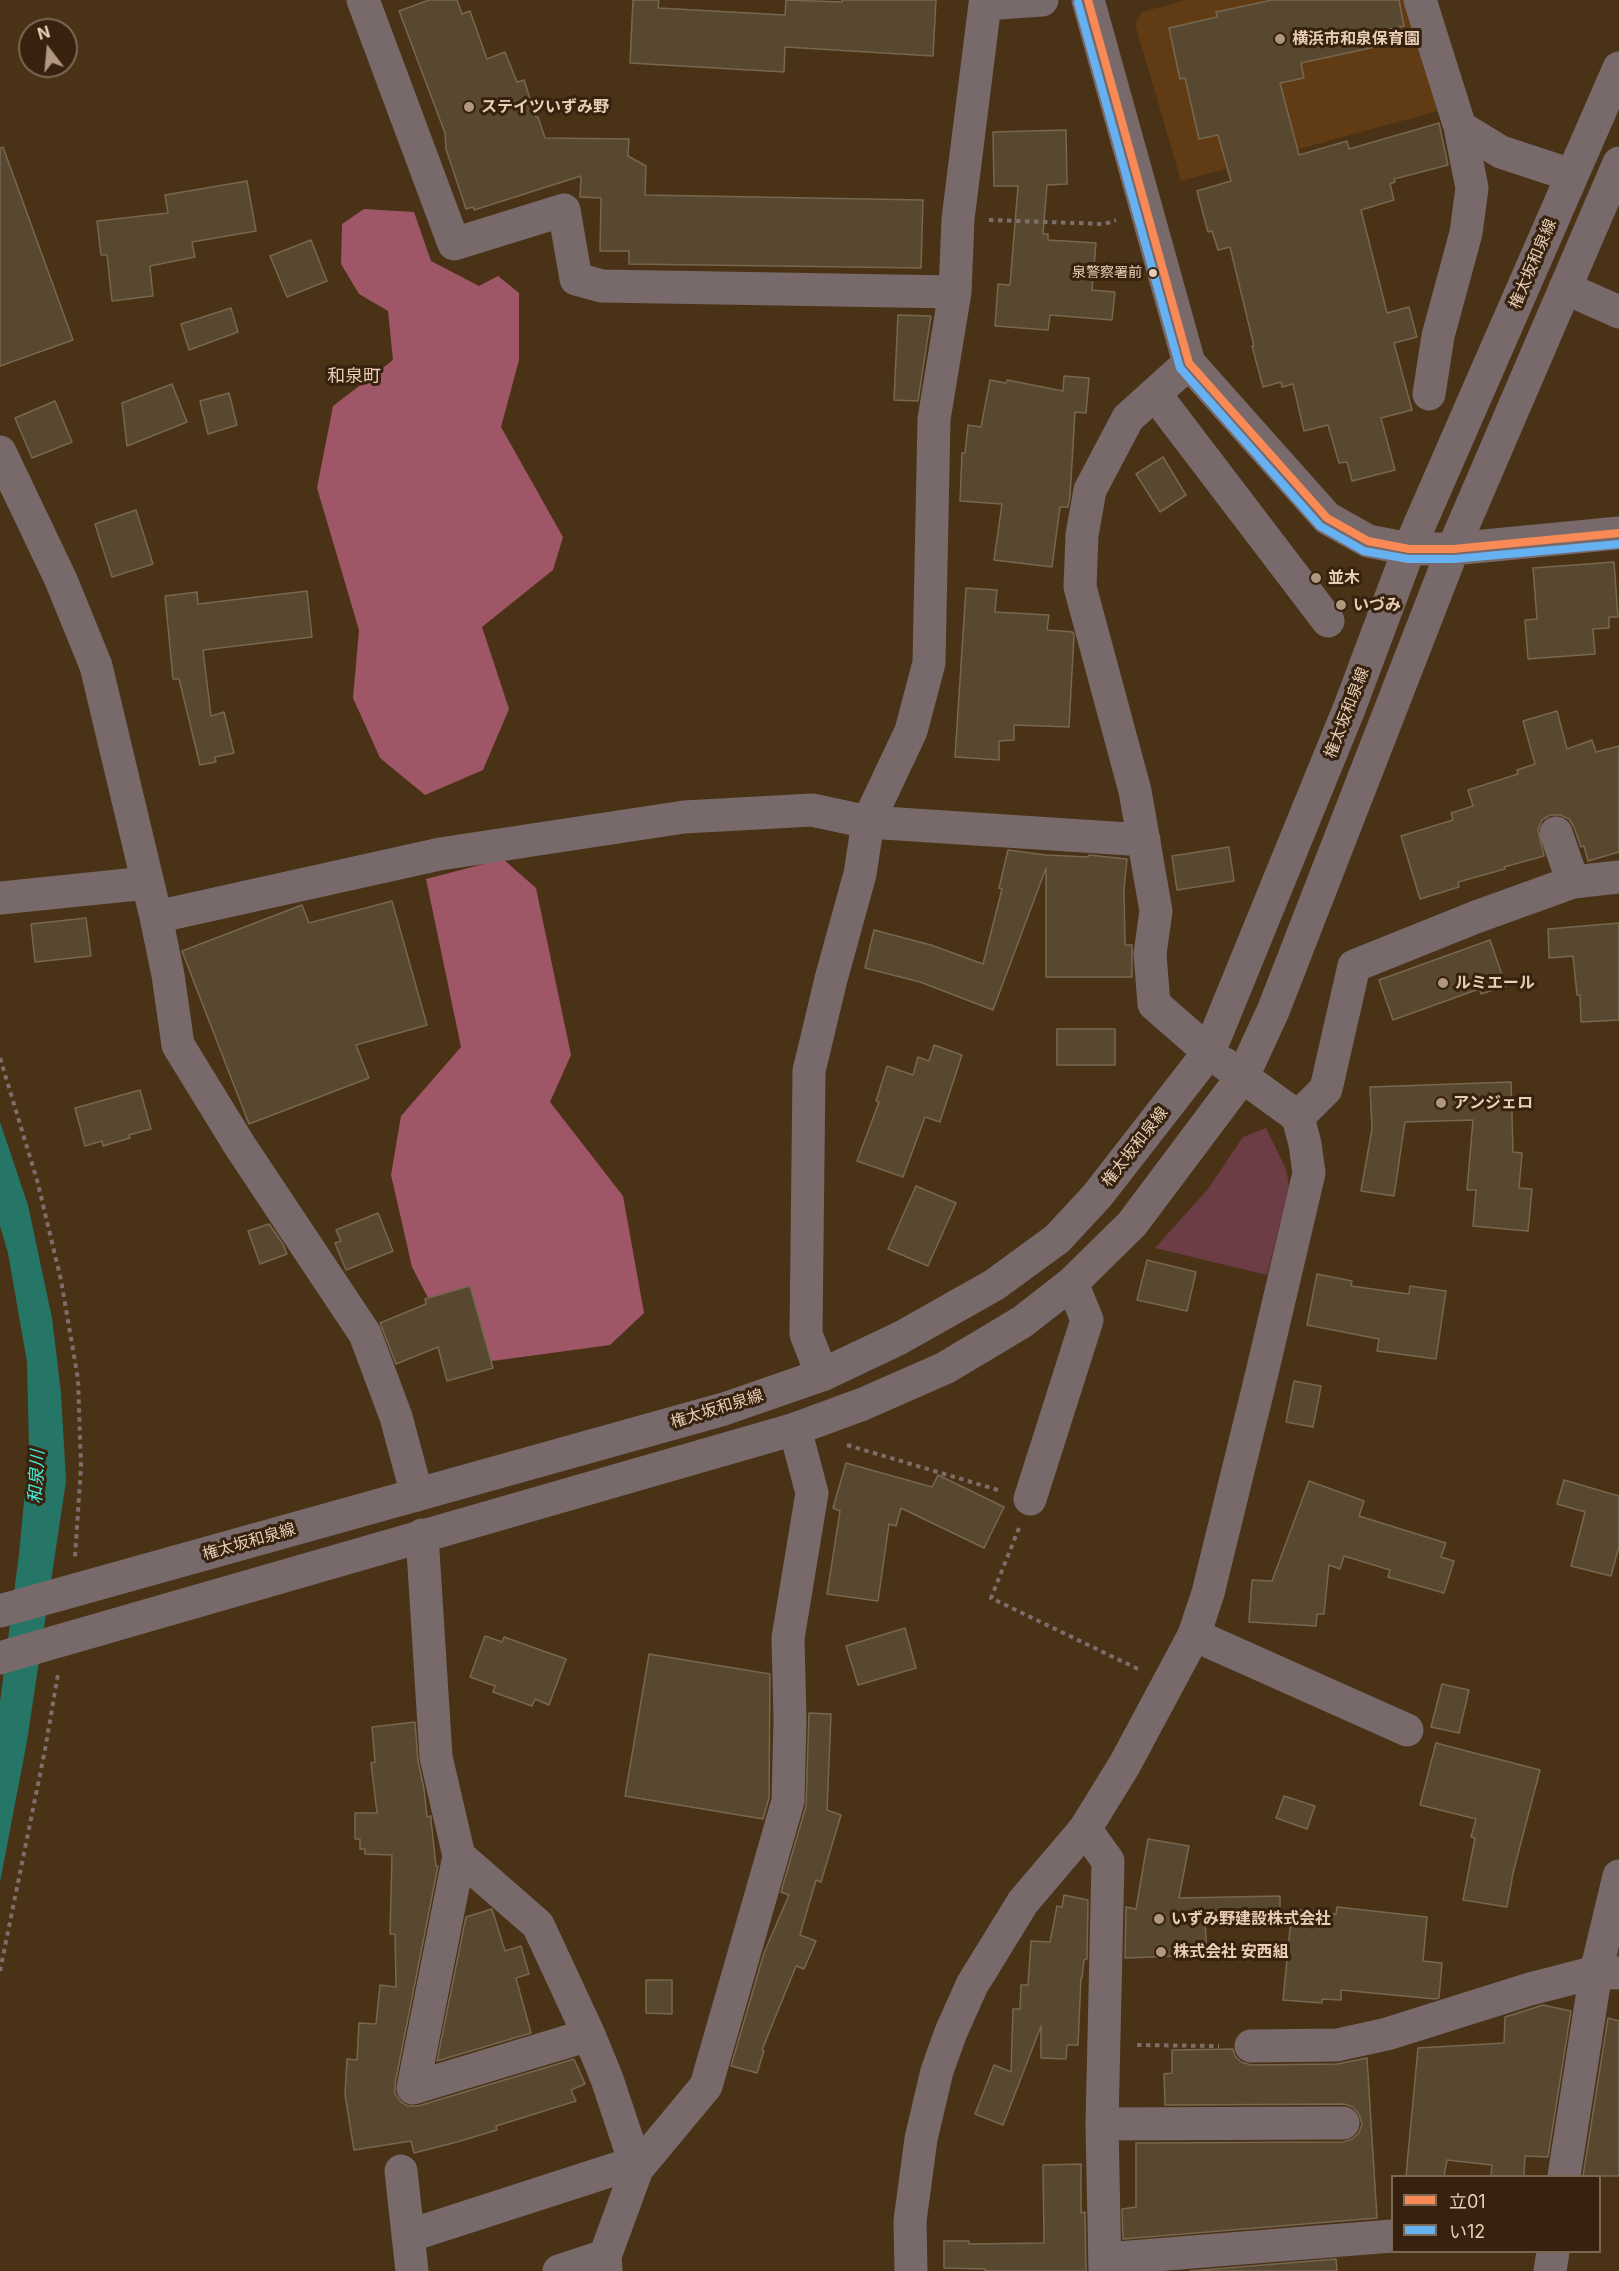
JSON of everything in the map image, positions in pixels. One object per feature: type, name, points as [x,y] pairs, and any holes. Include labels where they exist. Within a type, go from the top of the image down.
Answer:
[{"type":"street","points":[[363,0],[454,244],[564,210],[576,279],[603,286],[955,292]]},
{"type":"street","points":[[822,1375],[806,1334],[809,1071],[860,874],[868,822],[911,731],[929,663],[934,419],[955,292],[958,219],[984,4],[1042,0]]},
{"type":"street","points":[[1088,0],[1189,363],[1327,518],[1368,542],[1409,549],[1453,549],[1619,533]]},
{"type":"street","points":[[1420,0],[1460,128],[1472,188],[1466,232],[1438,336],[1429,394]]},
{"type":"street","name":"権太坂和泉線","points":[[0,1611],[724,1409],[822,1375],[900,1338],[994,1285],[1057,1239],[1097,1196],[1209,1052],[1349,709],[1409,549],[1619,68]]},
{"type":"street","points":[[1460,128],[1501,152],[1571,175]]},
{"type":"street","points":[[0,1658],[795,1429],[863,1404],[945,1368],[1022,1322],[1072,1283],[1132,1224],[1243,1076],[1273,1011],[1453,549],[1619,163]]},
{"type":"street","points":[[1565,288],[1619,312]]},
{"type":"street","points":[[910,2271],[910,2221],[921,2139],[937,2071],[951,2032],[972,1985],[1023,1902],[1085,1829],[1125,1764],[1194,1635],[1216,1559],[1308,1173],[1305,1144],[1298,1117],[1209,1052],[1154,1004],[1150,954],[1156,911],[1144,840],[1135,791],[1080,587],[1082,535],[1090,490],[1128,418],[1189,363]]},
{"type":"street","points":[[1155,394],[1328,621]]},
{"type":"street","points":[[0,452],[62,580],[96,666],[156,917],[168,975],[178,1045],[247,1156],[365,1334],[396,1417],[417,1495]]},
{"type":"street","points":[[156,917],[440,854],[684,817],[812,810],[868,822],[1144,840]]},
{"type":"street","points":[[1556,833],[1573,882]]},
{"type":"street","points":[[1298,1117],[1326,1089],[1354,966],[1476,917],[1573,882],[1619,877]]},
{"type":"street","points":[[0,898],[147,883]]},
{"type":"street","points":[[1030,1499],[1087,1320],[1072,1283]]},
{"type":"street","points":[[560,2271],[606,2263],[635,2166],[706,2086],[788,1801],[790,1720],[788,1638],[812,1493],[795,1429]]},
{"type":"street","points":[[422,1535],[436,1757],[459,1856],[413,2088],[589,2035]]},
{"type":"street","points":[[1194,1635],[1407,1730]]},
{"type":"street","points":[[1085,1829],[1107,1861],[1102,2124],[1105,2265],[1391,2236]]},
{"type":"street","points":[[459,1856],[538,1925],[607,2079],[635,2166]]},
{"type":"street","points":[[1564,2175],[1607,1972],[1619,1876]]},
{"type":"street","points":[[1251,2046],[1336,2046],[1387,2034],[1530,1989],[1607,1972]]},
{"type":"street","points":[[1102,2124],[1343,2123]]},
{"type":"street","points":[[408,2236],[635,2166]]},
{"type":"street","points":[[401,2171],[412,2271]]},
{"type":"street","points":[[1550,2271],[1553,2253]]},
{"type":"path","points":[[958,219],[1105,224],[1146,211]]},
{"type":"path","points":[[0,1058],[38,1180],[61,1280],[78,1379],[81,1466],[67,1593]]},
{"type":"path","points":[[795,1429],[1030,1499],[991,1598],[1169,1684]]},
{"type":"path","points":[[0,1971],[45,1750],[56,1643]]},
{"type":"path","points":[[1103,2045],[1251,2046]]},
{"type":"shaded area","points":[[1186,0],[1406,0],[1442,110],[1181,181],[1135,24],[1142,12]]},
{"type":"shaded area","points":[[364,209],[414,212],[431,261],[479,286],[498,276],[519,293],[519,360],[501,427],[563,537],[553,570],[482,627],[509,709],[483,770],[425,795],[380,758],[353,698],[359,630],[317,488],[333,406],[393,360],[388,311],[359,294],[341,264],[342,224]]},
{"type":"shaded area","points":[[503,859],[536,888],[571,1055],[550,1102],[623,1196],[644,1313],[610,1345],[463,1365],[412,1267],[391,1175],[401,1116],[461,1047],[426,879]]},
{"type":"shaded area","points":[[1266,1128],[1286,1169],[1289,1186],[1267,1275],[1155,1248],[1208,1189],[1243,1137]]},
{"type":"water","name":"和泉川","points":[[0,1122],[28,1205],[52,1318],[61,1393],[66,1481],[27,1741],[0,1882],[0,1702],[19,1554],[29,1449],[27,1362],[8,1253],[0,1226]]},
{"type":"building","points":[[429,0],[457,0],[462,14],[470,11],[487,59],[505,52],[517,82],[524,80],[545,138],[629,139],[628,156],[646,166],[645,195],[923,200],[921,268],[629,264],[629,251],[600,251],[601,198],[580,197],[581,176],[474,210],[473,207],[466,209],[446,149],[445,133],[399,11]]},
{"type":"building","points":[[633,0],[659,0],[658,8],[785,15],[786,0],[842,2],[842,0],[936,0],[933,56],[785,47],[784,72],[630,63]]},
{"type":"building","points":[[1272,0],[1399,0],[1404,26],[1372,33],[1375,47],[1301,63],[1304,78],[1280,83],[1299,155],[1347,141],[1349,149],[1439,123],[1448,165],[1394,179],[1395,182],[1390,184],[1394,200],[1361,210],[1387,313],[1409,307],[1417,337],[1394,343],[1412,410],[1381,418],[1395,470],[1352,481],[1347,462],[1339,463],[1328,425],[1304,431],[1293,384],[1282,387],[1281,382],[1263,387],[1230,247],[1218,250],[1212,231],[1208,232],[1197,191],[1231,181],[1218,135],[1199,139],[1185,78],[1180,79],[1169,28],[1217,17],[1216,12]]},
{"type":"building","points":[[1066,130],[1067,184],[1047,185],[1043,234],[1048,234],[1048,240],[1096,243],[1092,290],[1115,292],[1112,320],[1050,315],[1048,330],[995,326],[998,284],[1010,285],[1018,186],[994,186],[993,132]]},
{"type":"building","points":[[3,147],[73,340],[0,366],[0,148]]},
{"type":"building","points":[[247,181],[256,231],[192,242],[195,257],[150,266],[153,296],[112,301],[107,255],[101,255],[97,221],[168,213],[165,195]]},
{"type":"building","points":[[311,240],[327,281],[287,297],[270,256]]},
{"type":"building","points":[[231,308],[238,332],[189,350],[181,324]]},
{"type":"building","points":[[898,315],[931,316],[918,401],[894,400]]},
{"type":"building","points":[[1064,376],[1089,378],[1086,413],[1075,412],[1070,496],[1068,507],[1060,507],[1052,567],[994,560],[1002,504],[960,501],[962,453],[965,453],[968,425],[981,427],[990,380],[1006,383],[1007,380],[1063,391]]},
{"type":"building","points":[[172,384],[187,422],[127,446],[122,403]]},
{"type":"building","points":[[229,393],[237,425],[208,434],[200,401]]},
{"type":"building","points":[[55,401],[72,442],[32,458],[15,418]]},
{"type":"building","points":[[1163,457],[1186,495],[1160,512],[1136,474]]},
{"type":"building","points":[[136,510],[153,564],[112,577],[95,524]]},
{"type":"building","points":[[1614,562],[1618,617],[1609,617],[1609,628],[1593,629],[1595,654],[1528,659],[1525,620],[1537,619],[1533,568]]},
{"type":"building","points":[[966,588],[997,590],[995,612],[1049,615],[1047,630],[1073,632],[1074,635],[1069,727],[1014,725],[1014,740],[999,741],[999,760],[955,757]]},
{"type":"building","points":[[307,591],[312,637],[203,650],[211,716],[224,712],[234,753],[215,757],[216,762],[200,765],[179,679],[173,679],[165,596],[197,592],[198,604]]},
{"type":"building","points":[[1557,711],[1567,749],[1592,740],[1596,752],[1619,746],[1619,852],[1588,861],[1584,846],[1581,847],[1569,819],[1560,815],[1550,815],[1542,820],[1538,830],[1544,856],[1458,882],[1459,887],[1420,899],[1401,836],[1453,820],[1451,813],[1473,806],[1468,790],[1518,774],[1517,770],[1535,764],[1523,721]]},
{"type":"building","points":[[1229,847],[1234,881],[1177,890],[1172,856]]},
{"type":"building","points":[[1008,850],[1046,855],[1088,857],[1089,855],[1127,859],[1124,889],[1125,945],[1132,945],[1132,977],[1046,977],[1046,868],[993,1010],[920,982],[865,968],[874,930],[931,945],[983,964],[1002,889],[999,888]]},
{"type":"building","points":[[392,901],[427,1025],[356,1045],[369,1078],[249,1124],[182,951],[302,905],[309,923]]},
{"type":"building","points":[[86,918],[91,956],[35,962],[31,924]]},
{"type":"building","points":[[1619,923],[1619,1020],[1581,1022],[1580,995],[1577,995],[1573,956],[1549,958],[1548,929]]},
{"type":"building","name":"ルミエール","points":[[1490,940],[1506,986],[1481,994],[1479,989],[1393,1020],[1379,980]]},
{"type":"building","points":[[1057,1029],[1115,1029],[1115,1065],[1057,1065]]},
{"type":"building","points":[[934,1045],[962,1055],[940,1122],[925,1117],[903,1177],[857,1161],[879,1102],[876,1101],[887,1066],[913,1075],[918,1057],[929,1061]]},
{"type":"building","points":[[1511,1082],[1513,1152],[1522,1153],[1519,1188],[1532,1189],[1528,1231],[1473,1226],[1476,1190],[1467,1190],[1473,1120],[1405,1122],[1394,1196],[1361,1191],[1372,1129],[1370,1087]]},
{"type":"building","points":[[140,1090],[151,1129],[103,1146],[102,1141],[85,1146],[75,1108]]},
{"type":"building","points":[[916,1186],[956,1203],[928,1266],[888,1249]]},
{"type":"building","points":[[378,1213],[393,1251],[346,1270],[335,1243],[341,1241],[336,1230]]},
{"type":"building","points":[[269,1224],[287,1254],[260,1264],[248,1231]]},
{"type":"building","points":[[1147,1260],[1196,1272],[1187,1311],[1137,1300]]},
{"type":"building","points":[[1317,1274],[1352,1281],[1351,1286],[1409,1294],[1410,1286],[1446,1291],[1436,1359],[1377,1351],[1379,1339],[1307,1325]]},
{"type":"building","points":[[470,1286],[493,1368],[447,1381],[438,1347],[396,1364],[380,1323],[426,1304],[425,1299]]},
{"type":"building","points":[[1294,1381],[1321,1386],[1313,1427],[1286,1422]]},
{"type":"building","points":[[846,1463],[932,1487],[938,1475],[1004,1507],[984,1548],[901,1508],[896,1526],[889,1524],[878,1601],[827,1594],[840,1511],[833,1508]]},
{"type":"building","points":[[1564,1480],[1619,1496],[1619,1546],[1611,1576],[1571,1566],[1585,1512],[1557,1504]]},
{"type":"building","points":[[1309,1481],[1364,1501],[1359,1516],[1446,1543],[1441,1557],[1454,1561],[1444,1593],[1388,1577],[1390,1570],[1344,1556],[1340,1569],[1329,1565],[1324,1614],[1317,1614],[1316,1626],[1249,1622],[1252,1580],[1272,1581]]},
{"type":"building","points":[[905,1628],[916,1668],[858,1685],[846,1646]]},
{"type":"building","points":[[485,1636],[502,1642],[504,1637],[566,1659],[549,1705],[535,1699],[532,1706],[493,1692],[495,1686],[470,1677]]},
{"type":"building","points":[[649,1654],[770,1674],[769,1798],[763,1819],[625,1796]]},
{"type":"building","points":[[1442,1684],[1469,1690],[1459,1733],[1431,1727]]},
{"type":"building","points":[[809,1713],[831,1714],[827,1810],[841,1815],[821,1882],[816,1880],[800,1935],[816,1941],[804,1969],[796,1966],[762,2050],[764,2051],[757,2073],[731,2066],[764,1953],[789,1895],[781,1892],[806,1806]]},
{"type":"building","points":[[415,1722],[418,1761],[427,1817],[431,1816],[436,1866],[438,1866],[395,2084],[395,2094],[401,2102],[408,2106],[418,2106],[574,2059],[585,2084],[571,2090],[576,2101],[496,2126],[497,2130],[457,2142],[414,2153],[411,2141],[354,2150],[345,2095],[347,2059],[357,2060],[359,2023],[376,2024],[380,1985],[396,1987],[395,1934],[390,1934],[392,1855],[365,1854],[365,1849],[360,1849],[360,1839],[355,1839],[355,1813],[377,1813],[371,1763],[375,1762],[372,1727]]},
{"type":"building","points":[[1436,1743],[1540,1770],[1513,1873],[1507,1907],[1463,1900],[1475,1838],[1471,1837],[1476,1819],[1420,1805]]},
{"type":"building","points":[[1284,1796],[1315,1806],[1307,1829],[1276,1818]]},
{"type":"building","points":[[1148,1839],[1189,1846],[1179,1898],[1280,1896],[1280,1920],[1205,1921],[1207,1955],[1125,1958],[1126,1907],[1136,1909]]},
{"type":"building","points":[[1064,1895],[1088,1900],[1087,1959],[1084,1960],[1081,1978],[1078,2045],[1067,2045],[1066,2059],[1041,2058],[1041,2026],[1003,2125],[975,2114],[994,2065],[1011,2072],[1013,2009],[1020,2009],[1021,1985],[1028,1985],[1031,1941],[1050,1942],[1057,1906],[1062,1907]]},
{"type":"building","points":[[1337,1907],[1427,1917],[1423,1961],[1442,1963],[1439,1998],[1341,1990],[1341,2000],[1322,1999],[1322,2003],[1283,2000],[1292,1909],[1336,1914]]},
{"type":"building","points":[[492,1909],[505,1951],[521,1946],[529,1974],[516,1978],[531,2033],[437,2061],[466,1917]]},
{"type":"building","points":[[646,1980],[672,1980],[672,2014],[646,2013]]},
{"type":"building","points":[[1543,2005],[1571,2011],[1548,2157],[1525,2156],[1524,2175],[1491,2175],[1492,2165],[1447,2160],[1444,2175],[1406,2175],[1418,2048],[1504,2043],[1505,2017]]},
{"type":"building","points":[[1608,2018],[1619,2021],[1619,2176],[1583,2175]]},
{"type":"building","points":[[1233,2049],[1235,2056],[1241,2062],[1251,2065],[1337,2064],[1367,2058],[1377,2218],[1123,2239],[1122,2209],[1136,2207],[1136,2143],[1343,2142],[1359,2133],[1362,2124],[1359,2114],[1353,2107],[1344,2104],[1165,2105],[1164,2074],[1172,2073],[1172,2050]]},
{"type":"building","points":[[1081,2164],[1081,2213],[1085,2212],[1086,2271],[985,2271],[985,2269],[944,2268],[944,2241],[969,2241],[969,2244],[1044,2243],[1043,2165]]},
{"type":"building","points":[[1336,2259],[1337,2271],[1190,2271]]},
{"type":"transit line","name":"立01","points":[[1088,0],[1189,363],[1327,518],[1368,541],[1409,549],[1453,549],[1619,533]]},
{"type":"transit line","name":"い12","points":[[1078,3],[1180,368],[1320,526],[1364,551],[1408,559],[1454,559],[1619,544]]},
{"type":"place","name":"横浜市和泉保育園","points":[[1280,39]]},
{"type":"place","name":"ステイツいずみ野","points":[[469,107]]},
{"type":"place","name":"泉警察署前","points":[[1153,273]]},
{"type":"place","name":"並木","points":[[1316,578]]},
{"type":"place","name":"いづみ","points":[[1341,605]]},
{"type":"place","name":"ルミエール","points":[[1443,983]]},
{"type":"place","name":"アンジェロ","points":[[1441,1103]]},
{"type":"place","name":"いずみ野建設株式会社","points":[[1159,1919]]},
{"type":"place","name":"株式会社 安西組","points":[[1161,1952]]},
{"type":"district","name":"和泉町","points":[[354,377]]}]
